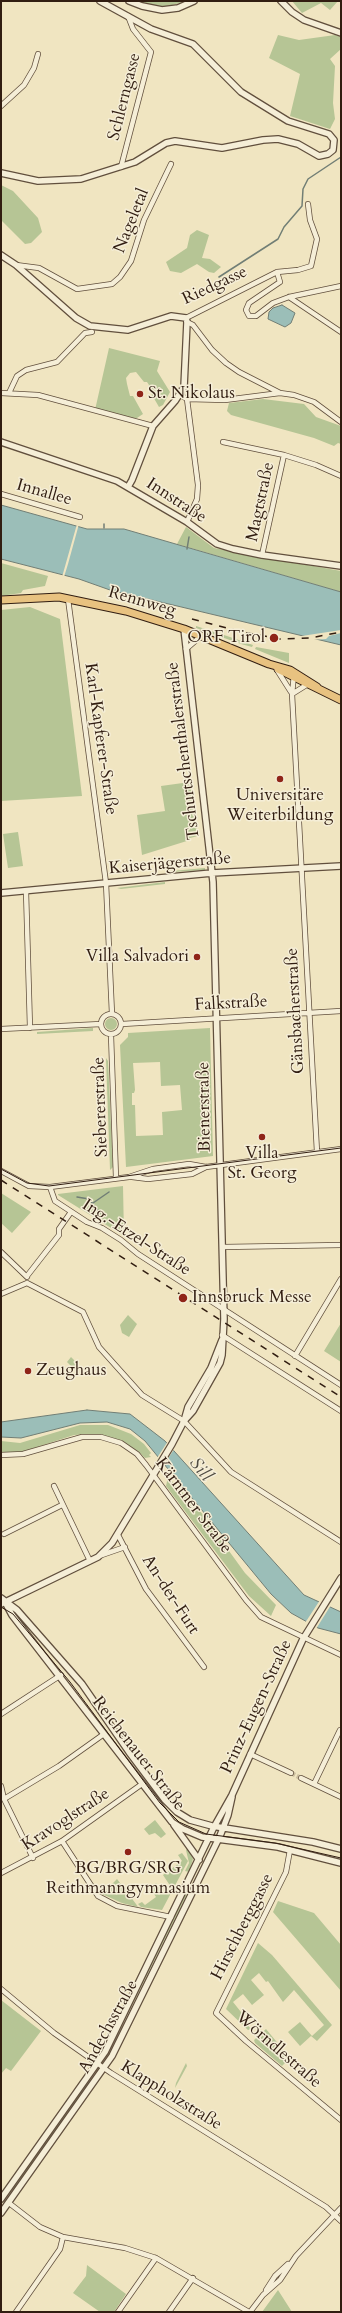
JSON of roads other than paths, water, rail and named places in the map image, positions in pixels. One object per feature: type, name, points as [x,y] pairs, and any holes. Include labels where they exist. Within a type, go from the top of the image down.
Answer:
[{"type":"main road","name":"Rennweg","points":[[1,600],[50,597],[68,599],[126,611],[184,629],[294,674],[341,700]]},
{"type":"main road","name":"Rennweg","points":[[294,674],[308,684],[317,687]]},
{"type":"street","points":[[1,173],[38,181],[60,182],[91,177],[135,162],[175,141],[222,148],[263,140],[282,139],[298,144],[323,156],[330,153],[334,147],[332,137],[326,132],[288,121],[236,89],[193,44],[156,31],[100,1]]},
{"type":"street","points":[[129,1],[142,6],[162,10],[178,8],[194,1]]},
{"type":"street","points":[[281,1],[292,12],[304,20],[341,33]]},
{"type":"street","name":"Schlerngasse","points":[[121,167],[151,52],[133,29],[128,16]]},
{"type":"street","points":[[1,106],[24,85],[34,68],[38,54]]},
{"type":"street","name":"Nageletal","points":[[112,284],[120,277],[131,261],[144,220],[171,164]]},
{"type":"street","name":"Riedgasse","points":[[1,255],[16,265],[76,318],[90,326],[128,330],[171,316],[186,320],[277,272],[298,270],[312,264],[317,239],[311,222],[308,204]]},
{"type":"street","name":"Riedgasse","points":[[16,265],[39,268],[76,289],[112,284]]},
{"type":"street","points":[[277,272],[280,282],[250,303],[246,307],[247,314],[254,317],[273,303],[289,297],[341,286]]},
{"type":"street","points":[[289,297],[341,332]]},
{"type":"street","points":[[186,320],[193,325],[212,350],[226,363],[239,372],[280,393]]},
{"type":"street","points":[[128,487],[153,426],[180,395],[185,377],[186,320]]},
{"type":"street","points":[[9,393],[17,376],[26,370],[57,362],[85,333],[92,332]]},
{"type":"street","points":[[1,393],[38,395],[153,426]]},
{"type":"street","points":[[180,395],[186,399],[225,400],[280,393],[294,394],[314,402],[341,422]]},
{"type":"street","points":[[186,399],[198,486],[197,500],[187,522]]},
{"type":"street","name":"Innstraße","points":[[1,442],[128,487],[187,522],[217,544],[262,555],[341,566]]},
{"type":"street","points":[[223,442],[284,455],[316,465],[341,476]]},
{"type":"street","name":"Magtstraße","points":[[262,555],[284,455]]},
{"type":"street","name":"Innallee","points":[[1,494],[80,517]]},
{"type":"street","name":"Karl-Kapferer-Straße","points":[[68,599],[106,883]]},
{"type":"street","name":"Tschurtschenthalerstraße","points":[[184,629],[212,873]]},
{"type":"street","name":"Tschurtschenthalerstraße","points":[[186,649],[201,636]]},
{"type":"street","points":[[272,666],[286,681],[292,694],[308,684]]},
{"type":"street","name":"Gänsbacherstraße","points":[[294,674],[292,694],[317,1152]]},
{"type":"street","name":"Kaiserjägerstraße","points":[[1,893],[212,873],[341,866]]},
{"type":"street","name":"Bienerstraße","points":[[98,1557],[118,1535],[184,1421],[193,1411],[216,1372],[222,1356],[223,1247],[212,873]]},
{"type":"street","points":[[106,883],[112,1014]]},
{"type":"street","points":[[26,891],[30,1028]]},
{"type":"street","name":"Falkstraße","points":[[122,1024],[217,1017],[341,1011]]},
{"type":"street","points":[[112,1014],[120,1018],[122,1024],[118,1032],[112,1035],[105,1033],[101,1024],[105,1016],[112,1014]]},
{"type":"street","points":[[1,1029],[101,1024]]},
{"type":"street","name":"Siebererstraße","points":[[112,1035],[116,1178]]},
{"type":"street","points":[[1,1171],[29,1186],[50,1187],[116,1178],[129,1177],[148,1179],[192,1174],[206,1167],[341,1149]]},
{"type":"street","points":[[129,1177],[152,1169],[190,1164],[206,1167]]},
{"type":"street","name":"Ing.-Etzel-Straße","points":[[50,1187],[55,1201],[71,1212],[87,1222],[103,1227],[117,1236],[138,1254],[341,1385]]},
{"type":"street","points":[[27,1283],[27,1276],[59,1235],[59,1230],[71,1212]]},
{"type":"street","points":[[223,1247],[341,1245]]},
{"type":"street","points":[[1,1252],[27,1276]]},
{"type":"street","points":[[295,1356],[340,1281]]},
{"type":"street","points":[[1,1294],[27,1283]]},
{"type":"street","points":[[27,1283],[83,1312],[94,1341],[142,1395],[184,1421],[231,1472],[341,1542]]},
{"type":"street","points":[[222,1337],[341,1411]]},
{"type":"street","name":"Kärntner Straße","points":[[1,1455],[30,1452],[75,1438],[101,1437],[121,1444],[137,1454],[261,1617],[303,1639],[339,1654]]},
{"type":"street","points":[[54,1486],[90,1560]]},
{"type":"street","points":[[4,1534],[62,1505]]},
{"type":"street","name":"An-der-Furt","points":[[118,1535],[146,1589],[204,1667]]},
{"type":"street","points":[[2,1601],[90,1560],[125,1547]]},
{"type":"street","name":"Prinz-Eugen-Straße","points":[[209,1838],[214,1826],[232,1795],[303,1639],[341,1578]]},
{"type":"street","name":"Reichenauer Straße","points":[[2,1601],[61,1675],[104,1734],[172,1822],[191,1833],[209,1838],[269,1845],[341,1863]]},
{"type":"street","name":"Reichenauer Straße","points":[[2,1601],[17,1610],[82,1684],[124,1746],[168,1804],[185,1817],[223,1828],[320,1844],[341,1849]]},
{"type":"street","points":[[1,1714],[61,1675]]},
{"type":"street","points":[[314,1784],[341,1730]]},
{"type":"street","points":[[4,1799],[59,1766],[104,1734]]},
{"type":"street","points":[[250,1754],[291,1773]]},
{"type":"street","points":[[301,1778],[340,1796]]},
{"type":"street","name":"Kravoglstraße","points":[[1,1873],[33,1858],[62,1841],[142,1784]]},
{"type":"street","points":[[1,1786],[4,1799],[33,1858]]},
{"type":"street","name":"Prinz-Eugen-Straße","points":[[218,1839],[223,1828],[232,1795]]},
{"type":"street","points":[[172,1822],[198,1860]]},
{"type":"street","name":"Andechsstraße","points":[[3,2196],[98,2064],[209,1838]]},
{"type":"street","name":"Andechsstraße","points":[[1,2213],[104,2069],[149,1982],[218,1839]]},
{"type":"street","points":[[62,1841],[98,1896],[118,1906],[171,1917]]},
{"type":"street","name":"Hirschberggasse","points":[[217,2015],[218,2006],[286,1872],[290,1850]]},
{"type":"street","points":[[189,1880],[196,1883]]},
{"type":"street","name":"Klappholzstraße","points":[[1,1989],[54,2033],[104,2069],[335,2214],[341,2221]]},
{"type":"street","name":"Wörndlestraße","points":[[217,2015],[341,2120]]},
{"type":"street","points":[[3,2196],[9,2203],[40,2227],[63,2238],[124,2248],[156,2258],[250,2312],[274,2281],[341,2208]]},
{"type":"street","points":[[16,2312],[60,2249],[63,2238]]},
{"type":"street","points":[[118,2312],[156,2258]]},
{"type":"street","points":[[169,2312],[193,2278]]},
{"type":"water","points":[[282,305],[295,313],[291,323],[285,327],[268,319],[269,312],[273,308]]},
{"type":"water","points":[[1,505],[87,529],[124,529],[341,592],[341,645],[110,590],[79,579],[1,559]]},
{"type":"water","points":[[87,1410],[130,1414],[165,1441],[304,1595],[341,1612],[341,1634],[318,1628],[291,1613],[271,1594],[145,1441],[130,1429],[107,1422],[80,1423],[21,1438],[1,1437],[1,1422]]},
{"type":"waterway","points":[[219,277],[278,239],[284,227],[302,206],[303,189],[308,179],[341,157]]},
{"type":"waterway","points":[[187,549],[189,537]]},
{"type":"waterway","points":[[93,1203],[109,1192]]},
{"type":"waterway","points":[[77,1197],[89,1199],[100,1213]]},
{"type":"tunnel","points":[[291,1773],[301,1778]]},
{"type":"tram line","points":[[1,1169],[27,1183],[49,1186],[341,1148]]},
{"type":"tram line","points":[[1,1607],[13,1614],[70,1682],[160,1803],[179,1822],[206,1834],[275,1843],[341,1858]]},
{"type":"railway","points":[[192,619],[242,632],[280,639],[310,638],[341,632]]},
{"type":"railway","points":[[1,1180],[341,1397]]},
{"type":"place","name":"St. Nikolaus","points":[[140,394]]},
{"type":"place","name":"ORF Tirol","points":[[274,638]]},
{"type":"place","name":"Universitäre Weiterbildung","points":[[280,779]]},
{"type":"place","name":"Villa Salvadori","points":[[197,957]]},
{"type":"place","name":"Villa St. Georg","points":[[262,1137]]},
{"type":"place","name":"Innsbruck Messe","points":[[183,1298]]},
{"type":"place","name":"Zeughaus","points":[[28,1371]]},
{"type":"place","name":"BG/BRG/SRG Reithmanngymnasium","points":[[128,1852]]},
{"type":"water label","name":"Sill","points":[[200,1470]]}]
